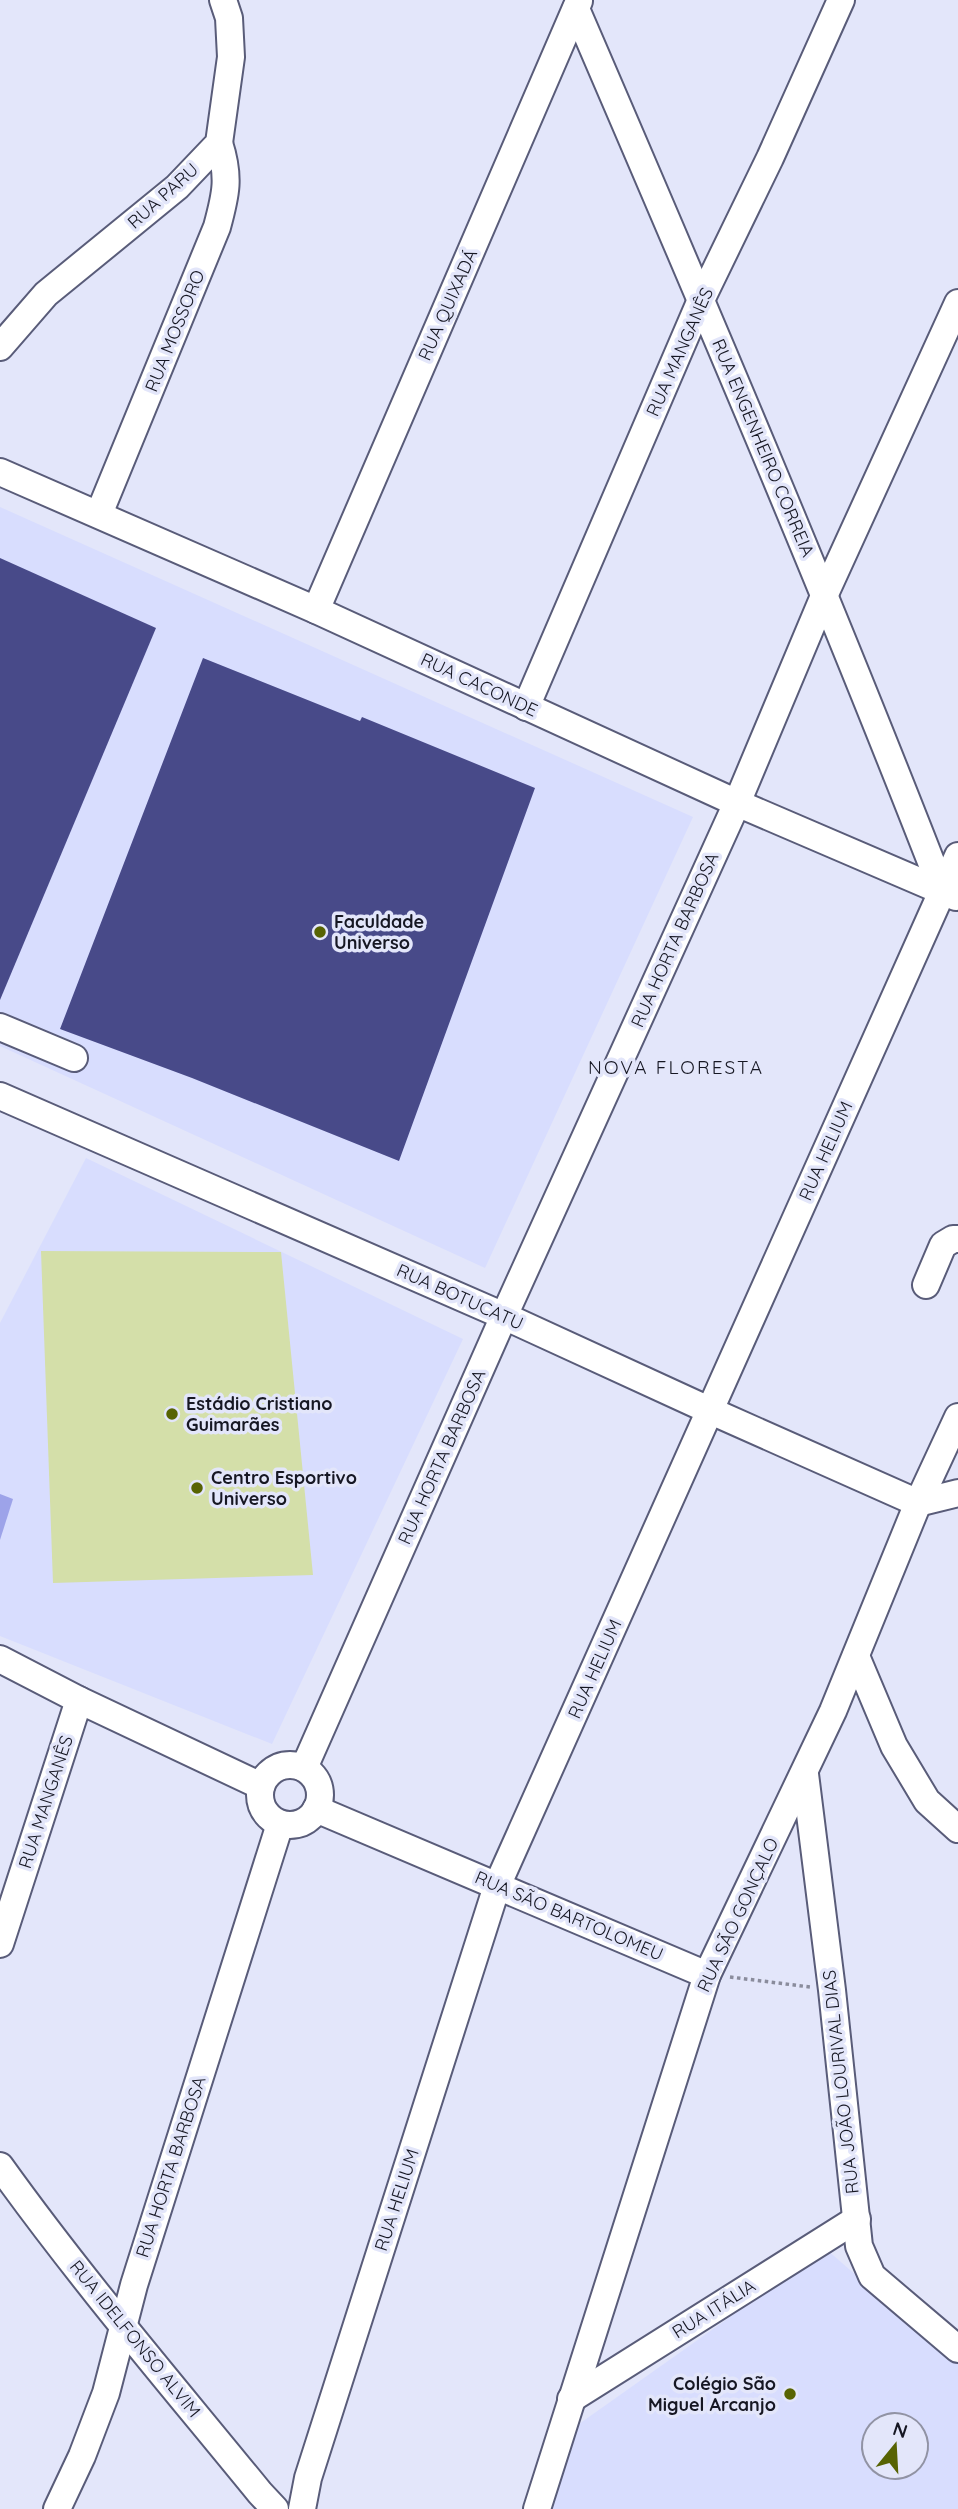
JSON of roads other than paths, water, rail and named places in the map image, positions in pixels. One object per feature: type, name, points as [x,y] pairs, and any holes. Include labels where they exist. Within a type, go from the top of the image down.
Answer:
[{"type":"street","points":[[219,143],[231,57],[229,18],[223,0]]},
{"type":"street","name":"RUA MANGANÊS","points":[[526,707],[701,300],[770,158],[841,0]]},
{"type":"street","name":"RUA ENGENHEIRO CORREIA","points":[[578,5],[950,894]]},
{"type":"street","name":"RUA QUIXADÁ","points":[[316,610],[578,5]]},
{"type":"street","name":"RUA PARU","points":[[0,347],[46,294],[177,187],[219,143]]},
{"type":"street","name":"RUA MOSSORO","points":[[99,514],[218,227],[225,201],[227,168],[219,143]]},
{"type":"street","name":"RUA HORTA BARBOSA","points":[[303,1768],[737,803],[824,596],[958,303]]},
{"type":"street","name":"RUA CACONDE","points":[[0,472],[316,610],[737,803],[950,894]]},
{"type":"street","name":"RUA HELIUM","points":[[302,2509],[307,2478],[498,1886],[711,1411],[950,894],[958,856]]},
{"type":"street","points":[[0,1027],[74,1058]]},
{"type":"street","name":"RUA BOTUCATU","points":[[0,1096],[505,1316],[918,1503]]},
{"type":"street","points":[[926,1286],[943,1245],[958,1239]]},
{"type":"street","name":"RUA SÃO GONÇALO","points":[[537,2509],[708,1975],[805,1774],[918,1503],[958,1417]]},
{"type":"street","points":[[918,1503],[958,1493]]},
{"type":"street","points":[[856,1656],[894,1746],[928,1801],[958,1829]]},
{"type":"street","points":[[0,1659],[79,1700],[261,1786]]},
{"type":"street","name":"RUA MANGANÊS","points":[[0,1944],[79,1700]]},
{"type":"street","points":[[283,1765],[303,1768],[317,1781],[320,1800],[312,1815],[299,1824],[280,1824],[266,1814],[261,1805],[261,1786],[273,1769],[283,1765]]},
{"type":"street","name":"RUA JOÃO LOURIVAL DIAS","points":[[805,1774],[832,1990],[859,2246],[872,2276],[958,2349]]},
{"type":"street","name":"RUA SÃO BARTOLOMEU","points":[[316,1809],[708,1975]]},
{"type":"street","name":"RUA HORTA BARBOSA","points":[[57,2509],[82,2456],[106,2393],[134,2285],[280,1824]]},
{"type":"street","name":"RUA IDELFONSO ALVIM","points":[[0,2166],[124,2326],[275,2509]]},
{"type":"street","name":"RUA ITÁLIA","points":[[571,2399],[857,2219]]},
{"type":"water","points":[[0,1494],[13,1499],[0,1540]]},
{"type":"place","name":"Faculdade Universo","points":[[320,932]]},
{"type":"place","name":"Estádio Cristiano Guimarães","points":[[172,1414]]},
{"type":"place","name":"Centro Esportivo Universo","points":[[197,1488]]},
{"type":"place","name":"Colégio São Miguel Arcanjo","points":[[790,2394]]},
{"type":"district","name":"NOVA FLORESTA","points":[[676,1067]]}]
